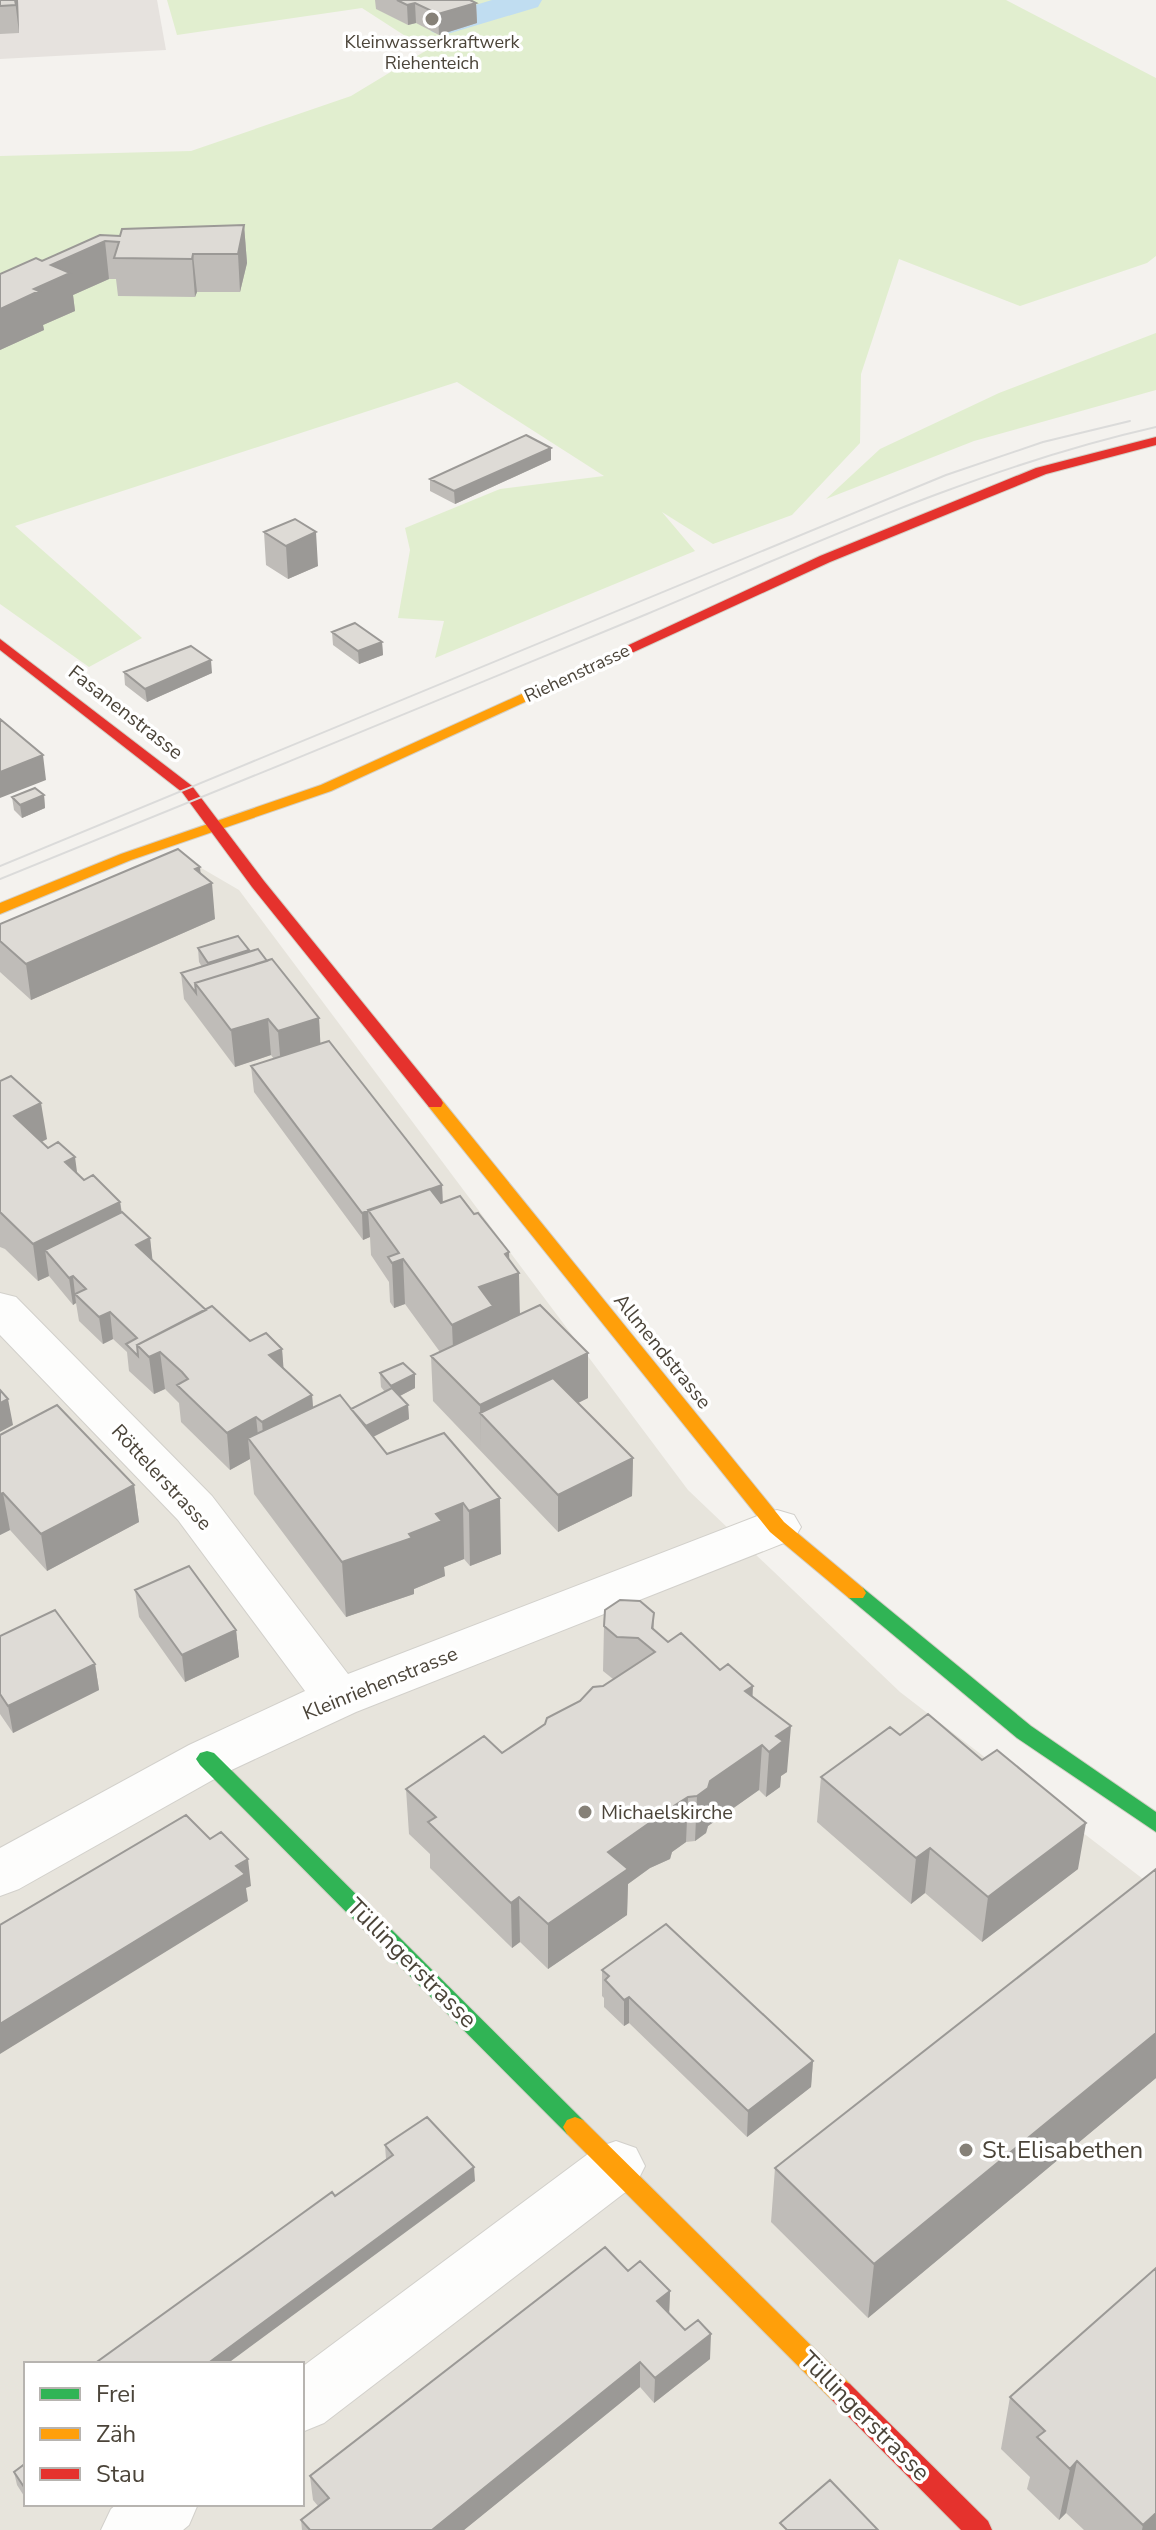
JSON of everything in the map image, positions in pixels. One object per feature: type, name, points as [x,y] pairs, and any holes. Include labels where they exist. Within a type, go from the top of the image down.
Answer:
[{"type":"street","name":"Riehenstrasse","points":[[0,909],[126,857],[326,788],[854,547],[1041,471],[1156,441]]},
{"type":"street","name":"Fasanenstrasse","points":[[0,643],[178,781],[215,825]]},
{"type":"street","name":"Allmendstrasse","points":[[215,825],[258,884],[777,1527],[1024,1732],[1156,1823]]},
{"type":"street","name":"Röttelerstrasse","points":[[0,1308],[195,1508],[338,1698]]},
{"type":"street","name":"Kleinriehenstrasse","points":[[0,1874],[207,1759],[338,1698],[777,1527]]},
{"type":"street","name":"Tüllingerstrasse","points":[[207,1759],[979,2530]]},
{"type":"street","points":[[304,2401],[616,2166]]},
{"type":"street","points":[[133,2530],[164,2506]]},
{"type":"shaded area","points":[[0,0],[157,0],[166,50],[0,59]]},
{"type":"shaded area","points":[[191,862],[239,890],[688,1490],[900,1692],[1156,1889],[1156,2530],[0,2530],[0,944]]},
{"type":"green space","points":[[167,0],[1006,0],[1156,78],[1156,256],[1147,263],[1020,306],[899,259],[861,374],[860,443],[792,515],[713,544],[662,512],[695,551],[435,658],[444,621],[398,618],[410,550],[405,528],[500,489],[604,476],[457,382],[15,526],[142,638],[89,667],[0,604],[0,156],[191,151],[351,96],[427,50],[362,8],[177,35]]},
{"type":"green space","points":[[1156,333],[1156,390],[974,441],[826,499],[880,449],[999,393]]},
{"type":"building","points":[[0,0],[15,0],[16,5],[0,6]]},
{"type":"building","points":[[397,0],[470,0],[476,3],[438,14],[415,3],[407,5]]},
{"type":"building","points":[[244,225],[238,254],[193,254],[192,259],[114,258],[119,242],[105,241],[51,265],[70,273],[0,309],[0,274],[36,258],[42,261],[100,235],[120,236],[122,229]]},
{"type":"building","points":[[526,435],[551,448],[454,491],[430,479]]},
{"type":"building","points":[[295,519],[316,532],[286,546],[264,532]]},
{"type":"building","points":[[355,623],[382,642],[358,651],[332,632]]},
{"type":"building","points":[[191,646],[211,660],[145,689],[124,672]]},
{"type":"building","points":[[0,719],[43,755],[0,772]]},
{"type":"building","points":[[35,788],[44,795],[20,805],[12,797]]},
{"type":"building","points":[[178,849],[200,867],[195,869],[212,883],[26,964],[0,941],[0,924]]},
{"type":"building","points":[[238,936],[249,950],[208,963],[198,948]]},
{"type":"building","points":[[258,949],[267,961],[195,983],[196,993],[181,973]]},
{"type":"building","points":[[272,959],[319,1018],[278,1031],[268,1019],[231,1030],[195,983]]},
{"type":"building","points":[[329,1041],[442,1185],[362,1213],[251,1066]]},
{"type":"building","points":[[11,1076],[41,1103],[14,1116],[48,1148],[58,1142],[75,1157],[65,1162],[84,1180],[93,1175],[120,1202],[33,1244],[0,1212],[0,1081]]},
{"type":"building","points":[[430,1189],[441,1203],[460,1196],[509,1252],[505,1254],[519,1273],[479,1287],[493,1306],[452,1325],[403,1259],[392,1263],[388,1257],[399,1253],[368,1210]]},
{"type":"building","points":[[122,1212],[150,1238],[136,1245],[206,1310],[137,1345],[138,1356],[126,1344],[137,1338],[110,1312],[99,1317],[75,1294],[86,1289],[73,1276],[69,1278],[45,1250]]},
{"type":"building","points":[[540,1305],[588,1353],[480,1405],[431,1356]]},
{"type":"building","points":[[212,1306],[250,1341],[266,1333],[282,1349],[269,1355],[312,1395],[262,1422],[256,1417],[227,1433],[177,1385],[188,1379],[182,1372],[160,1352],[149,1357],[137,1345]]},
{"type":"building","points":[[403,1363],[415,1374],[391,1386],[380,1373]]},
{"type":"building","points":[[553,1378],[633,1458],[558,1495],[480,1413]]},
{"type":"building","points":[[392,1388],[408,1405],[366,1426],[351,1409]]},
{"type":"building","points":[[0,1390],[8,1399],[0,1403]]},
{"type":"building","points":[[340,1395],[387,1454],[444,1433],[500,1498],[469,1511],[463,1503],[436,1514],[442,1521],[409,1534],[412,1538],[342,1562],[248,1438]]},
{"type":"building","points":[[57,1405],[134,1485],[41,1534],[3,1493],[0,1494],[0,1435]]},
{"type":"building","points":[[189,1566],[236,1630],[182,1655],[135,1590]]},
{"type":"building","name":"Michaelskirche","points":[[620,1600],[640,1601],[654,1613],[652,1628],[668,1642],[681,1633],[720,1670],[728,1664],[753,1686],[745,1691],[791,1726],[776,1736],[783,1741],[769,1752],[762,1745],[710,1781],[708,1788],[697,1796],[688,1797],[674,1806],[672,1814],[651,1822],[608,1852],[628,1869],[548,1924],[519,1897],[511,1903],[428,1822],[436,1817],[406,1789],[484,1736],[502,1753],[545,1724],[547,1718],[580,1701],[593,1687],[603,1686],[655,1652],[638,1638],[617,1637],[604,1626],[605,1610]]},
{"type":"building","points":[[55,1610],[95,1664],[8,1706],[0,1694],[0,1636]]},
{"type":"building","points":[[928,1714],[982,1760],[997,1750],[1086,1823],[988,1897],[930,1848],[916,1858],[821,1777],[890,1727],[900,1735]]},
{"type":"building","points":[[186,1815],[210,1839],[221,1832],[248,1859],[236,1866],[245,1874],[0,2024],[0,1925]]},
{"type":"building","name":"St. Elisabethen","points":[[1156,1869],[1156,2033],[874,2264],[775,2168]]},
{"type":"building","points":[[666,1924],[813,2061],[748,2111],[629,1997],[624,2000],[605,1980],[609,1976],[602,1970]]},
{"type":"building","points":[[427,2117],[474,2167],[210,2362],[97,2362],[332,2192],[335,2196],[393,2155],[385,2145]]},
{"type":"building","points":[[605,2247],[628,2271],[640,2261],[670,2291],[657,2301],[685,2330],[698,2320],[711,2334],[655,2378],[640,2362],[432,2530],[310,2530],[301,2520],[329,2498],[310,2476]]},
{"type":"building","points":[[1156,2268],[1156,2513],[1143,2525],[1077,2461],[1070,2469],[1037,2437],[1045,2431],[1010,2397]]},
{"type":"building","points":[[24,2464],[24,2487],[14,2472]]},
{"type":"building","points":[[830,2480],[878,2530],[787,2530],[780,2523]]},
{"type":"waterway","points":[[444,25],[526,0]]},
{"type":"tram line","points":[[0,866],[946,475],[1043,442],[1130,421]]},
{"type":"tram line","points":[[0,879],[898,509],[1025,463],[1156,427]]},
{"type":"traffic: fast","points":[[856,1593],[1024,1732],[1156,1823]]},
{"type":"traffic: fast","points":[[207,1759],[575,2127]]},
{"type":"traffic: slow","points":[[0,909],[126,857],[326,788],[535,692]]},
{"type":"traffic: slow","points":[[435,1103],[777,1527],[856,1593]]},
{"type":"traffic: slow","points":[[575,2127],[841,2392]]},
{"type":"traffic: jam","points":[[535,692],[825,559],[1041,471],[1156,441]]},
{"type":"traffic: jam","points":[[0,643],[187,789],[258,884],[435,1103]]},
{"type":"traffic: jam","points":[[841,2392],[979,2530]]},
{"type":"place","name":"Kleinwasserkraftwerk Riehenteich","points":[[432,19]]},
{"type":"place","name":"Michaelskirche","points":[[585,1812]]},
{"type":"place","name":"St. Elisabethen","points":[[966,2150]]}]
